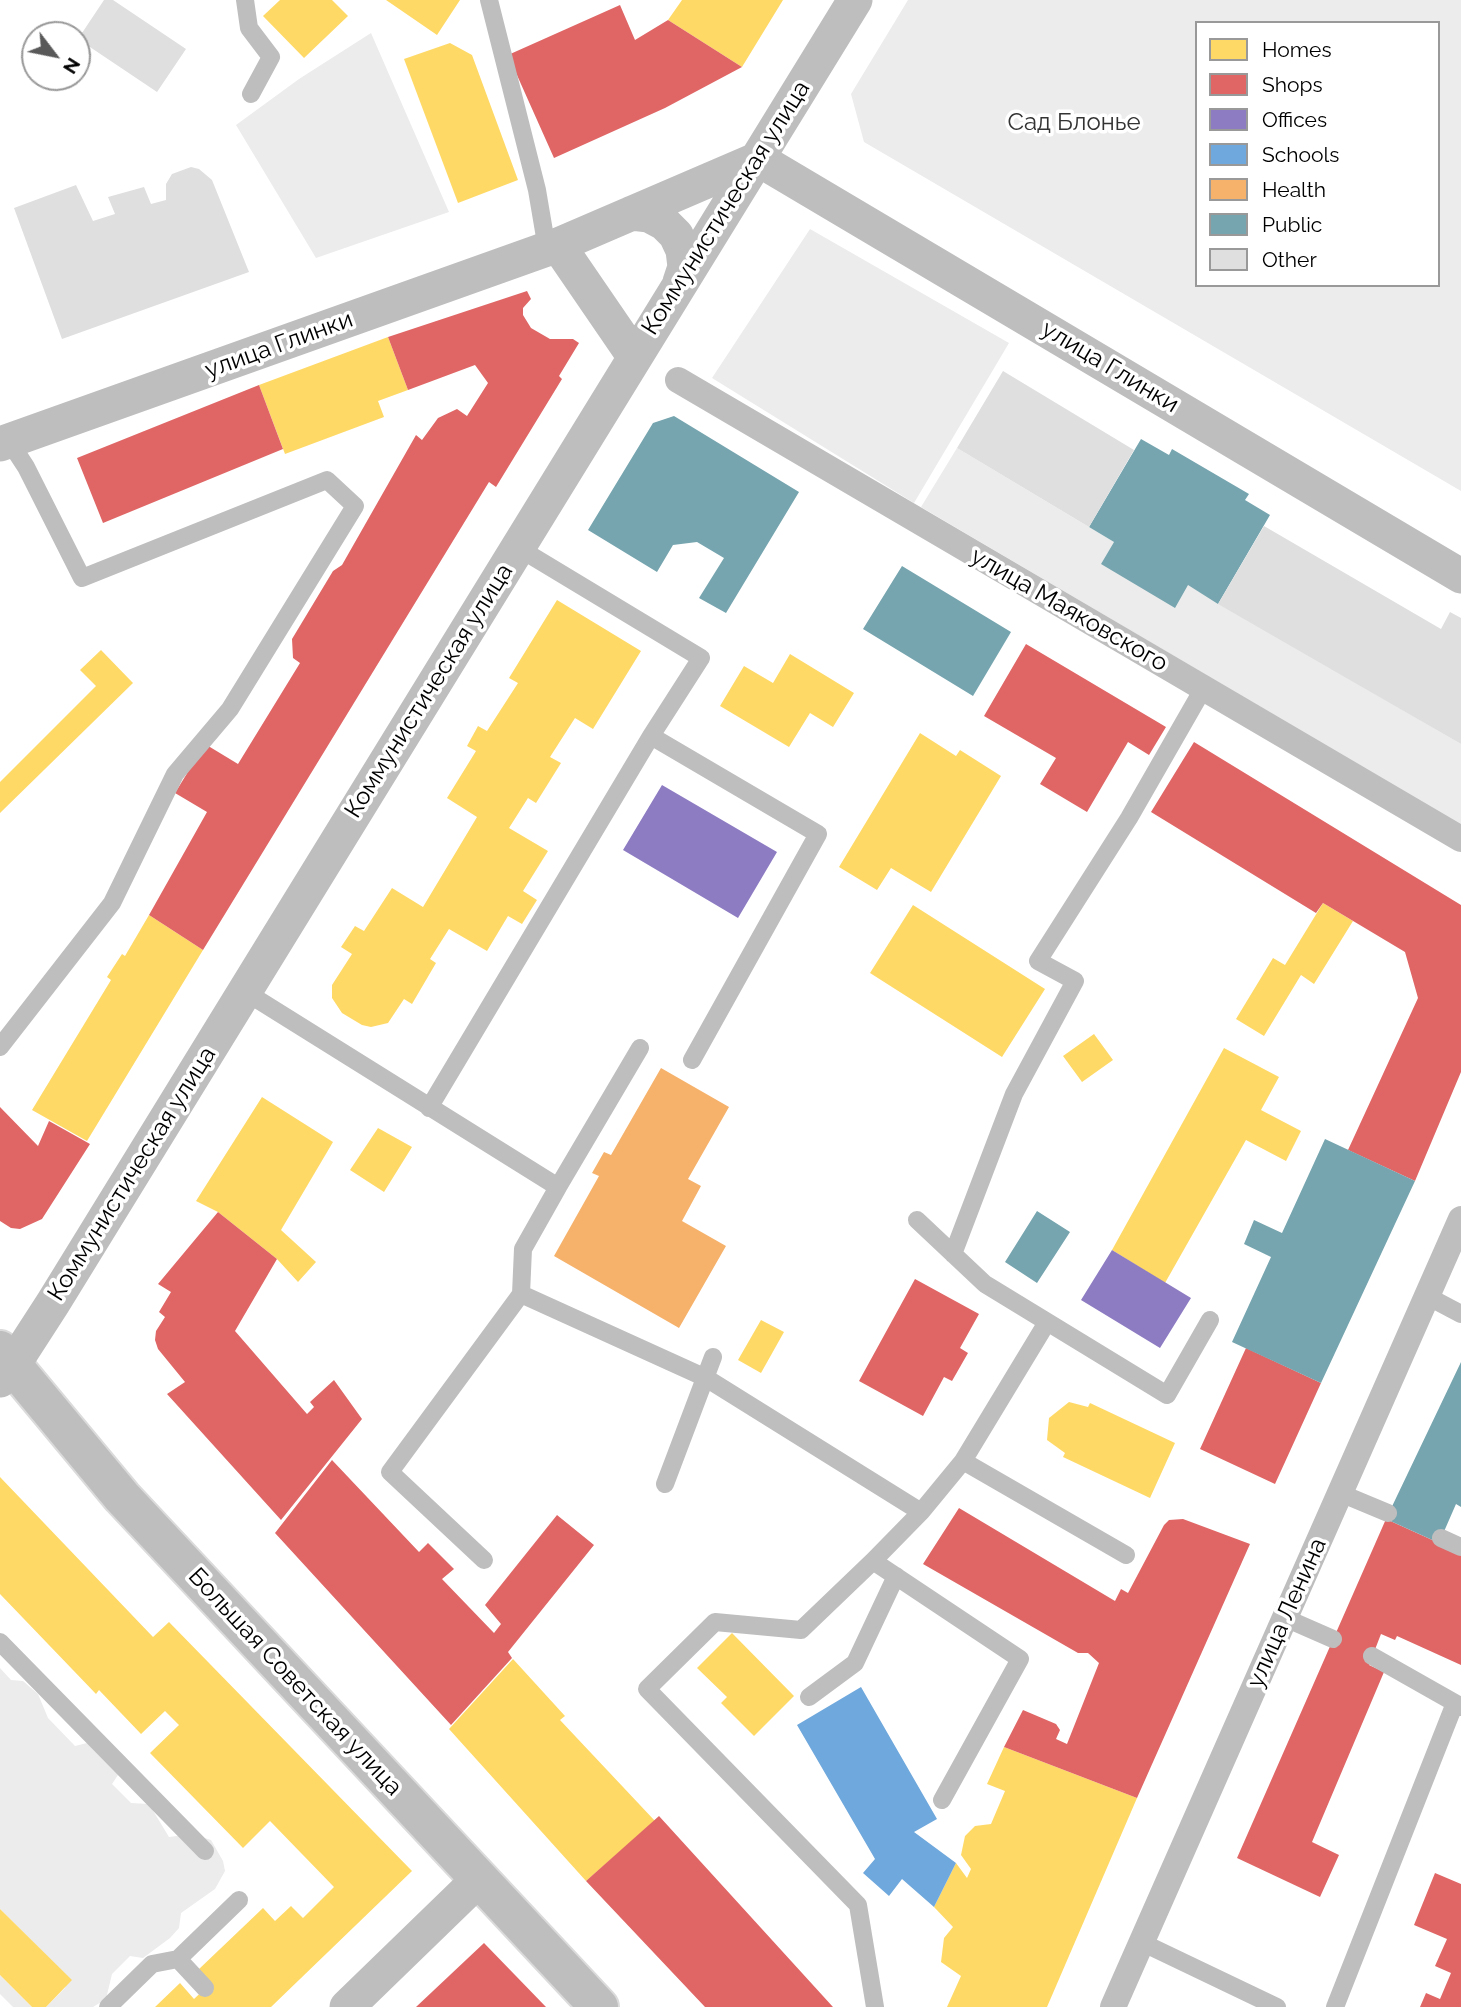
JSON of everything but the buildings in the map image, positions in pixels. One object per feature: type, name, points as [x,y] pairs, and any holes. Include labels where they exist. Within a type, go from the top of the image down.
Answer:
[{"type":"main road","name":"Большая Советская улица","points":[[4,1365],[122,1497],[599,2007]]},
{"type":"street","name":"Коммунистическая улица","points":[[4,1365],[244,991],[855,0]]},
{"type":"street","name":"улица Глинки","points":[[5,443],[552,247],[758,159],[1461,576]]},
{"type":"street","points":[[649,215],[664,223],[676,235],[683,250],[685,267],[674,291],[655,311],[639,316],[622,315],[588,291],[584,251],[591,236],[617,219],[649,215]]},
{"type":"street","points":[[552,247],[588,291],[634,356]]},
{"type":"street","name":"улица Маяковского","points":[[678,380],[1461,839]]},
{"type":"street","name":"улица Ленина","points":[[1113,2007],[1461,1219]]},
{"type":"street","points":[[347,2007],[479,1879]]},
{"type":"lane","points":[[245,0],[249,28],[271,57],[251,94]]},
{"type":"lane","points":[[489,0],[552,247]]},
{"type":"lane","points":[[0,1047],[112,903],[175,774],[230,709],[355,506],[327,480],[82,578],[26,467],[5,443]]},
{"type":"lane","points":[[429,1108],[651,736],[701,659],[517,547]]},
{"type":"lane","points":[[953,1254],[1014,1094],[1075,981],[1038,961],[1129,818],[1203,689]]},
{"type":"lane","points":[[651,736],[818,834],[692,1059]]},
{"type":"lane","points":[[244,991],[558,1187]]},
{"type":"lane","points":[[484,1560],[390,1472],[521,1294],[523,1249],[640,1048]]},
{"type":"lane","points":[[917,1220],[985,1284],[1046,1324],[1167,1395],[1210,1320]]},
{"type":"lane","points":[[521,1294],[706,1378],[921,1512]]},
{"type":"lane","points":[[1427,1296],[1461,1314]]},
{"type":"lane","points":[[875,2007],[858,1905],[647,1689],[715,1622],[801,1630],[921,1512],[962,1461],[1046,1324]]},
{"type":"lane","points":[[665,1484],[713,1357]]},
{"type":"lane","points":[[962,1461],[1126,1555]]},
{"type":"lane","points":[[1340,1493],[1388,1513]]},
{"type":"lane","points":[[1441,1538],[1461,1547]]},
{"type":"lane","points":[[873,1561],[1020,1660],[942,1800]]},
{"type":"lane","points":[[809,1697],[855,1663],[895,1576]]},
{"type":"lane","points":[[1285,1618],[1333,1639]]},
{"type":"lane","points":[[0,1642],[205,1852]]},
{"type":"lane","points":[[1335,2007],[1458,1705],[1372,1656]]},
{"type":"lane","points":[[108,2007],[152,1965],[178,1959],[239,1900]]},
{"type":"lane","points":[[1141,1942],[1277,2007]]},
{"type":"lane","points":[[178,1959],[205,1988]]},
{"type":"green space","name":"Сад Блонье","points":[[908,0],[1461,0],[1461,491],[864,142],[851,94]]},
{"type":"green space","points":[[371,33],[449,212],[316,258],[236,125],[299,79]]},
{"type":"green space","points":[[810,229],[1009,343],[914,503],[712,378]]},
{"type":"green space","points":[[957,448],[1114,542],[1101,564],[1188,585],[1461,744],[1461,825],[921,507]]},
{"type":"green space","points":[[0,1668],[11,1680],[23,1681],[38,1694],[48,1718],[75,1746],[95,1741],[115,1754],[118,1775],[112,1784],[131,1803],[149,1804],[169,1837],[192,1834],[211,1840],[223,1861],[225,1871],[215,1889],[181,1913],[179,1928],[170,1938],[143,1958],[130,1956],[112,1974],[106,1999],[93,2007],[46,2007],[65,1988],[67,1976],[0,1909]]},
{"type":"green space","points":[[0,1975],[32,2007],[13,2007],[0,1994]]}]
